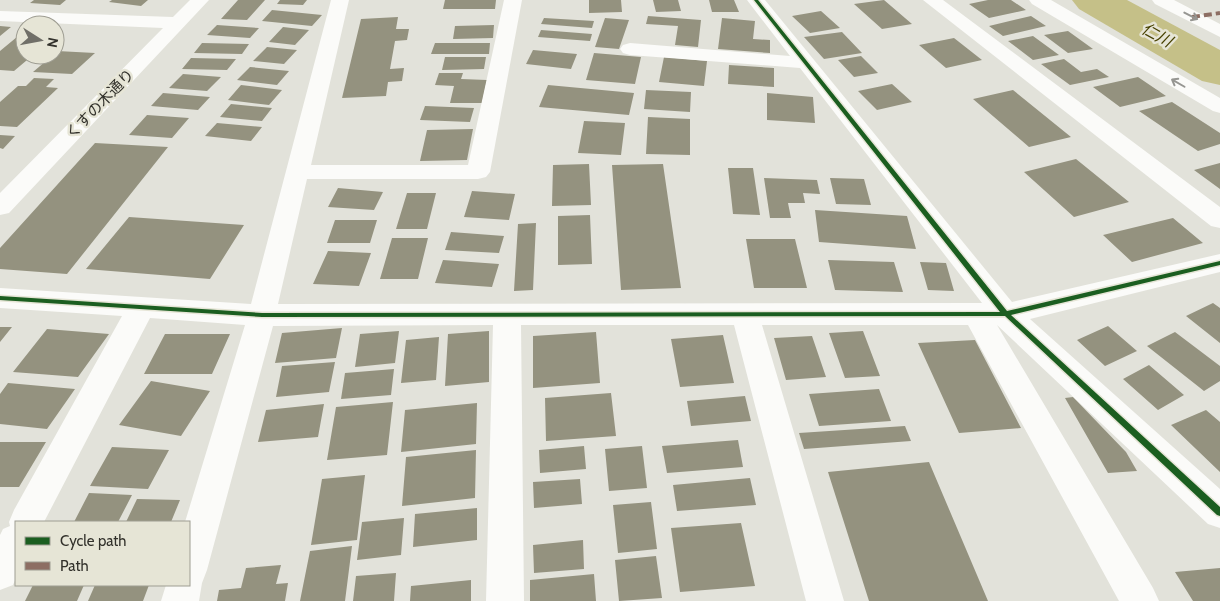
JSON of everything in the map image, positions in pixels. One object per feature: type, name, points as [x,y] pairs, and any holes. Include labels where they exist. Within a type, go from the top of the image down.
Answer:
[{"type":"street","name":"くすの木通り","points":[[0,207],[200,0]]},
{"type":"street","points":[[190,567],[262,315],[340,0]]},
{"type":"street","points":[[297,172],[478,172],[513,0]]},
{"type":"street","points":[[756,0],[806,63],[991,314],[1140,601]]},
{"type":"street","points":[[932,0],[1220,220]]},
{"type":"street","points":[[1038,0],[1220,107]]},
{"type":"street","points":[[1161,0],[1220,31]]},
{"type":"street","points":[[0,16],[179,23]]},
{"type":"street","points":[[630,49],[806,63]]},
{"type":"street","points":[[0,298],[262,315],[991,314],[1220,263]]},
{"type":"street","points":[[27,521],[141,308]]},
{"type":"street","points":[[746,314],[825,601]]},
{"type":"street","points":[[991,314],[1220,512]]},
{"type":"street","points":[[505,601],[507,316]]},
{"type":"street","points":[[0,572],[15,543]]},
{"type":"street","points":[[180,601],[184,586]]},
{"type":"building","points":[[34,0],[66,0],[60,5],[30,3]]},
{"type":"building","points":[[112,0],[148,0],[141,6],[109,2]]},
{"type":"building","points":[[238,0],[265,0],[247,20],[221,19]]},
{"type":"building","points":[[280,0],[307,0],[303,5],[277,4]]},
{"type":"building","points":[[445,0],[496,0],[495,9],[443,9]]},
{"type":"building","points":[[589,0],[621,0],[622,12],[589,13]]},
{"type":"building","points":[[653,0],[678,0],[681,11],[656,12]]},
{"type":"building","points":[[709,0],[734,0],[739,12],[712,12]]},
{"type":"building","points":[[884,0],[912,24],[882,29],[854,4]]},
{"type":"building","points":[[988,0],[1011,0],[1026,10],[989,18],[969,4]]},
{"type":"building","points":[[272,10],[322,15],[312,26],[262,21]]},
{"type":"building","points":[[821,11],[840,28],[810,33],[792,16]]},
{"type":"building","points":[[648,16],[701,20],[698,47],[675,45],[678,26],[646,24]]},
{"type":"building","points":[[1031,16],[1046,26],[1003,36],[989,26]]},
{"type":"building","points":[[398,17],[396,29],[409,29],[407,40],[395,41],[390,69],[404,68],[402,81],[388,82],[386,96],[342,98],[361,19]]},
{"type":"building","points":[[544,18],[594,21],[592,28],[541,24]]},
{"type":"building","points":[[605,18],[629,20],[619,49],[595,47]]},
{"type":"building","points":[[722,18],[755,21],[753,39],[770,40],[770,53],[718,49]]},
{"type":"building","points":[[217,25],[259,28],[250,38],[207,35]]},
{"type":"building","points":[[494,25],[493,38],[453,39],[455,26]]},
{"type":"building","points":[[0,26],[11,27],[0,36]]},
{"type":"building","points":[[283,27],[309,30],[295,45],[269,42]]},
{"type":"building","points":[[541,30],[592,34],[590,41],[538,37]]},
{"type":"building","points":[[1068,31],[1093,49],[1068,53],[1044,35]]},
{"type":"building","points":[[842,32],[862,53],[824,59],[804,37]]},
{"type":"building","points":[[1033,36],[1059,55],[1033,60],[1008,41]]},
{"type":"building","points":[[954,38],[982,60],[946,68],[919,45]]},
{"type":"building","points":[[15,39],[15,65],[21,65],[14,71],[0,70],[0,51]]},
{"type":"building","points":[[202,43],[249,44],[242,54],[194,53]]},
{"type":"building","points":[[435,43],[490,43],[489,54],[431,54]]},
{"type":"building","points":[[267,47],[297,50],[284,64],[253,61]]},
{"type":"building","points":[[533,50],[577,54],[571,69],[526,64]]},
{"type":"building","points":[[65,51],[95,53],[72,74],[33,72],[41,65],[65,65]]},
{"type":"building","points":[[594,53],[641,57],[635,84],[586,80]]},
{"type":"building","points":[[861,56],[878,73],[854,77],[838,60]]},
{"type":"building","points":[[445,57],[486,57],[484,69],[442,70]]},
{"type":"building","points":[[664,57],[707,61],[704,86],[659,82]]},
{"type":"building","points":[[191,58],[236,59],[227,70],[182,69]]},
{"type":"building","points":[[1064,59],[1081,72],[1097,69],[1109,77],[1070,85],[1041,64]]},
{"type":"building","points":[[729,65],[774,68],[774,87],[728,84]]},
{"type":"building","points":[[250,67],[289,71],[277,85],[237,80]]},
{"type":"building","points":[[439,73],[463,73],[461,79],[487,80],[482,103],[450,103],[454,86],[435,85]]},
{"type":"building","points":[[183,74],[221,77],[207,91],[169,88]]},
{"type":"building","points":[[1138,77],[1166,96],[1120,107],[1093,87]]},
{"type":"building","points":[[34,78],[54,79],[46,87],[58,88],[17,127],[0,126],[0,102],[18,86],[26,86]]},
{"type":"building","points":[[892,84],[912,102],[877,110],[858,91]]},
{"type":"building","points":[[241,85],[282,90],[269,105],[228,100]]},
{"type":"building","points":[[548,85],[634,93],[629,115],[539,107]]},
{"type":"building","points":[[646,90],[691,92],[690,112],[644,109]]},
{"type":"building","points":[[1013,90],[1071,137],[1029,147],[973,99]]},
{"type":"building","points":[[163,93],[210,97],[198,110],[151,106]]},
{"type":"building","points":[[767,93],[813,97],[815,123],[767,120]]},
{"type":"building","points":[[1172,102],[1220,133],[1220,144],[1198,151],[1139,111]]},
{"type":"building","points":[[231,104],[272,108],[262,121],[220,117]]},
{"type":"building","points":[[425,106],[474,108],[470,122],[420,120]]},
{"type":"building","points":[[147,115],[189,118],[172,138],[129,135]]},
{"type":"building","points":[[648,117],[690,119],[690,155],[646,154]]},
{"type":"building","points":[[584,121],[625,123],[621,155],[578,153]]},
{"type":"building","points":[[217,123],[262,127],[251,141],[205,136]]},
{"type":"building","points":[[473,129],[467,160],[420,161],[427,130]]},
{"type":"building","points":[[0,135],[15,136],[3,149],[0,148]]},
{"type":"building","points":[[95,143],[168,147],[67,274],[0,269],[0,248]]},
{"type":"building","points":[[1076,159],[1129,202],[1074,217],[1024,172]]},
{"type":"building","points":[[1220,163],[1220,189],[1194,170]]},
{"type":"building","points":[[589,164],[591,205],[552,206],[553,165]]},
{"type":"building","points":[[663,164],[681,288],[621,290],[612,165]]},
{"type":"building","points":[[728,168],[753,168],[760,215],[733,214]]},
{"type":"building","points":[[764,178],[817,180],[820,194],[803,193],[805,203],[788,203],[791,218],[770,218]]},
{"type":"building","points":[[830,178],[864,179],[871,205],[836,204]]},
{"type":"building","points":[[338,188],[383,192],[374,210],[328,207]]},
{"type":"building","points":[[472,191],[515,194],[509,220],[464,217]]},
{"type":"building","points":[[407,193],[436,193],[427,229],[396,229]]},
{"type":"building","points":[[815,210],[907,216],[916,249],[819,242]]},
{"type":"building","points":[[590,215],[592,264],[558,265],[558,216]]},
{"type":"building","points":[[129,217],[244,225],[210,279],[86,269]]},
{"type":"building","points":[[1173,218],[1203,243],[1132,262],[1103,235]]},
{"type":"building","points":[[335,220],[377,220],[370,243],[327,243]]},
{"type":"building","points":[[536,223],[533,290],[514,291],[518,224]]},
{"type":"building","points":[[451,232],[504,236],[499,253],[445,250]]},
{"type":"building","points":[[392,238],[428,238],[418,279],[380,279]]},
{"type":"building","points":[[746,239],[795,239],[807,288],[754,288]]},
{"type":"building","points":[[328,251],[371,253],[359,286],[313,284]]},
{"type":"building","points":[[443,260],[499,264],[492,287],[435,283]]},
{"type":"building","points":[[828,260],[894,262],[903,292],[835,290]]},
{"type":"building","points":[[920,262],[946,263],[954,291],[928,290]]},
{"type":"building","points":[[1213,303],[1220,308],[1220,343],[1186,316]]},
{"type":"building","points":[[1108,326],[1137,351],[1105,366],[1077,340]]},
{"type":"building","points":[[0,327],[12,327],[0,342]]},
{"type":"building","points":[[342,328],[336,358],[275,363],[282,333]]},
{"type":"building","points":[[47,329],[109,334],[78,377],[13,372]]},
{"type":"building","points":[[399,331],[395,363],[355,367],[360,334]]},
{"type":"building","points":[[489,331],[489,382],[445,386],[448,334]]},
{"type":"building","points":[[863,331],[880,376],[845,378],[829,333]]},
{"type":"building","points":[[596,332],[600,383],[533,388],[533,336]]},
{"type":"building","points":[[1175,332],[1220,366],[1220,381],[1204,391],[1147,346]]},
{"type":"building","points":[[165,334],[230,334],[212,374],[144,374]]},
{"type":"building","points":[[723,335],[734,383],[680,387],[671,339]]},
{"type":"building","points":[[812,336],[826,377],[786,380],[774,338]]},
{"type":"building","points":[[439,337],[436,380],[401,383],[406,340]]},
{"type":"building","points":[[975,340],[1021,428],[959,433],[918,343]]},
{"type":"building","points":[[335,362],[329,392],[276,397],[282,366]]},
{"type":"building","points":[[1149,365],[1184,395],[1158,410],[1123,379]]},
{"type":"building","points":[[394,369],[391,395],[341,399],[345,373]]},
{"type":"building","points":[[151,381],[210,391],[181,436],[119,425]]},
{"type":"building","points":[[8,383],[75,389],[47,429],[0,424],[0,394]]},
{"type":"building","points":[[879,389],[891,421],[819,426],[809,394]]},
{"type":"building","points":[[611,393],[616,436],[546,441],[545,398]]},
{"type":"building","points":[[745,396],[751,421],[691,426],[687,401]]},
{"type":"building","points":[[1073,397],[1126,452],[1137,471],[1108,473],[1065,398]]},
{"type":"building","points":[[393,402],[387,455],[327,460],[336,407]]},
{"type":"building","points":[[477,403],[476,444],[401,452],[405,410]]},
{"type":"building","points":[[324,404],[318,437],[258,442],[266,410]]},
{"type":"building","points":[[1206,410],[1220,422],[1220,472],[1171,425]]},
{"type":"building","points":[[905,426],[911,441],[804,449],[799,433]]},
{"type":"building","points":[[738,440],[743,467],[667,473],[662,446]]},
{"type":"building","points":[[0,442],[46,442],[19,487],[0,487]]},
{"type":"building","points":[[584,446],[586,469],[540,473],[539,450]]},
{"type":"building","points":[[642,446],[647,488],[609,491],[605,449]]},
{"type":"building","points":[[112,447],[169,450],[148,489],[90,486]]},
{"type":"building","points":[[476,450],[475,498],[402,506],[406,457]]},
{"type":"building","points":[[929,462],[988,601],[869,601],[828,472]]},
{"type":"building","points":[[365,475],[357,540],[311,545],[322,479]]},
{"type":"building","points":[[750,478],[756,505],[677,511],[673,485]]},
{"type":"building","points":[[580,479],[582,504],[534,508],[533,482]]},
{"type":"building","points":[[89,493],[132,495],[119,521],[75,521]]},
{"type":"building","points":[[137,499],[180,500],[171,521],[126,521]]},
{"type":"building","points":[[651,502],[657,549],[618,553],[613,505]]},
{"type":"building","points":[[477,508],[477,540],[413,547],[415,514]]},
{"type":"building","points":[[404,518],[401,555],[357,560],[362,522]]},
{"type":"building","points":[[741,523],[755,586],[680,592],[671,528]]},
{"type":"building","points":[[583,540],[584,569],[534,573],[533,545]]},
{"type":"building","points":[[352,546],[345,601],[300,601],[310,551]]},
{"type":"building","points":[[656,556],[662,598],[619,601],[615,560]]},
{"type":"building","points":[[281,565],[276,584],[288,583],[285,601],[217,601],[219,590],[241,588],[246,568]]},
{"type":"building","points":[[1220,568],[1220,601],[1193,601],[1175,572]]},
{"type":"building","points":[[396,573],[394,601],[353,601],[356,576]]},
{"type":"building","points":[[594,574],[596,601],[530,601],[530,580]]},
{"type":"building","points":[[471,580],[471,601],[410,601],[411,586]]},
{"type":"building","points":[[32,586],[84,586],[77,601],[25,601]]},
{"type":"building","points":[[95,586],[149,586],[143,601],[88,601]]},
{"type":"waterway","name":"仁川","points":[[1094,0],[1220,70]]},
{"type":"marked path","points":[[1192,17],[1220,13]]},
{"type":"cycle path","points":[[756,0],[1006,314],[1220,512]]},
{"type":"cycle path","points":[[0,298],[262,315],[1006,314],[1220,263]]}]
